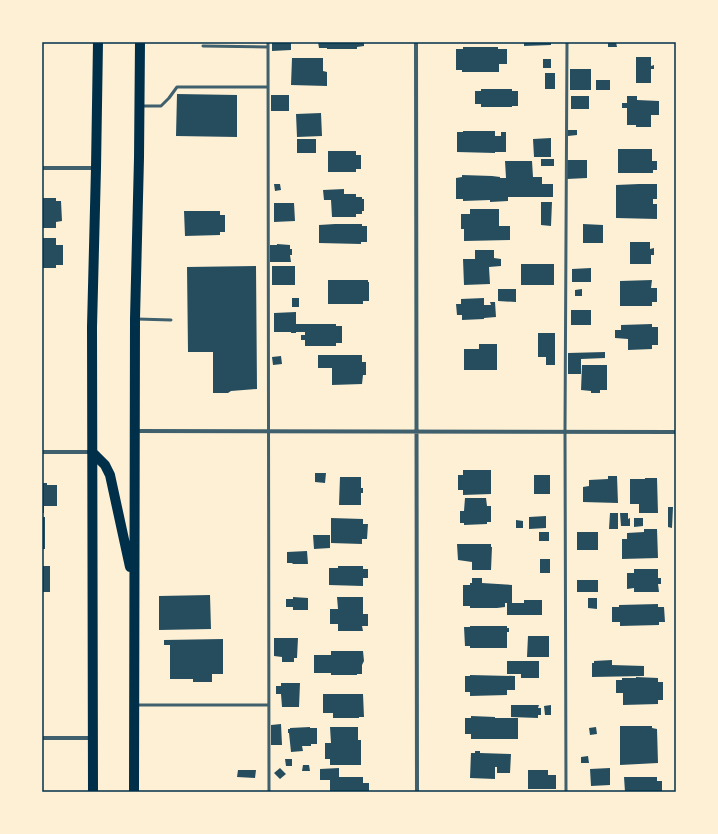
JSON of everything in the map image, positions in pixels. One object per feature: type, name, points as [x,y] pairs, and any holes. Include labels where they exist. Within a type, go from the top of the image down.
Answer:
[{"type":"main road","points":[[93,792],[92,327],[98,42]]},
{"type":"main road","points":[[134,792],[134,431],[140,42]]},
{"type":"main road","points":[[92,452],[105,465],[110,475],[117,503],[134,592]]},
{"type":"street","points":[[416,42],[417,792]]},
{"type":"street","points":[[42,168],[96,168]]},
{"type":"street","points":[[134,431],[676,432]]},
{"type":"street","points":[[42,452],[92,452]]},
{"type":"street","points":[[42,738],[93,738]]},
{"type":"lane","points":[[268,42],[270,431],[269,792]]},
{"type":"lane","points":[[566,792],[565,432],[567,42]]},
{"type":"lane","points":[[203,46],[268,47]]},
{"type":"lane","points":[[140,106],[161,106],[177,87],[268,87]]},
{"type":"lane","points":[[135,320],[171,320]]},
{"type":"lane","points":[[134,705],[269,705]]},
{"type":"building","points":[[272,42],[291,42],[291,50],[272,51]]},
{"type":"building","points":[[318,42],[364,42],[364,46],[357,47],[357,49],[327,49],[319,48]]},
{"type":"building","points":[[524,42],[551,42],[551,45],[524,46]]},
{"type":"building","points":[[608,42],[616,42],[617,47],[608,47]]},
{"type":"building","points":[[463,47],[498,47],[498,49],[507,49],[507,64],[499,64],[499,72],[462,72],[462,70],[456,70],[456,49],[463,49]]},
{"type":"building","points":[[636,57],[651,57],[651,66],[654,65],[654,69],[651,69],[651,83],[636,83]]},
{"type":"building","points":[[292,58],[323,58],[323,71],[327,72],[327,86],[291,85]]},
{"type":"building","points":[[543,59],[551,59],[551,68],[543,68]]},
{"type":"building","points":[[570,69],[591,69],[591,90],[570,90]]},
{"type":"building","points":[[545,73],[555,73],[555,89],[545,89]]},
{"type":"building","points":[[596,80],[610,80],[610,90],[596,90]]},
{"type":"building","points":[[481,89],[512,89],[512,91],[518,91],[518,106],[481,107],[481,104],[475,104],[475,91],[481,91]]},
{"type":"building","points":[[177,94],[237,95],[237,137],[176,136]]},
{"type":"building","points":[[271,95],[289,95],[289,111],[271,111]]},
{"type":"building","points":[[571,96],[589,96],[589,109],[571,109]]},
{"type":"building","points":[[627,96],[637,96],[637,100],[659,101],[659,115],[651,115],[651,127],[636,127],[636,125],[627,125],[627,108],[622,108],[622,103],[627,103]]},
{"type":"building","points":[[321,113],[322,136],[297,137],[296,114]]},
{"type":"building","points":[[568,130],[577,130],[577,135],[568,136]]},
{"type":"building","points":[[495,131],[495,136],[501,136],[501,132],[506,132],[506,152],[457,152],[457,132]]},
{"type":"building","points":[[551,138],[551,157],[534,157],[533,139]]},
{"type":"building","points":[[297,139],[316,139],[316,153],[297,153]]},
{"type":"building","points":[[618,149],[652,149],[652,161],[657,161],[657,170],[653,170],[653,173],[618,173]]},
{"type":"building","points":[[328,151],[356,151],[356,155],[361,155],[361,169],[356,169],[356,172],[328,172]]},
{"type":"building","points":[[541,159],[554,159],[554,166],[541,166]]},
{"type":"building","points":[[567,160],[587,160],[587,178],[567,179]]},
{"type":"building","points":[[505,161],[532,161],[533,177],[542,177],[542,184],[553,184],[553,197],[508,197],[508,201],[490,202],[490,200],[463,201],[463,199],[456,199],[456,178],[462,177],[462,175],[506,178]]},
{"type":"building","points":[[274,184],[280,184],[281,190],[275,191]]},
{"type":"building","points":[[657,184],[657,199],[653,199],[653,204],[657,204],[657,219],[616,218],[616,185]]},
{"type":"building","points":[[344,189],[344,194],[356,194],[356,197],[362,197],[362,199],[364,199],[364,211],[362,211],[362,214],[356,214],[356,217],[332,217],[331,200],[324,200],[323,190]]},
{"type":"building","points":[[42,198],[56,198],[56,201],[61,201],[62,221],[56,222],[56,228],[42,228]]},
{"type":"building","points":[[541,202],[552,202],[551,226],[541,225]]},
{"type":"building","points":[[274,203],[294,203],[295,221],[274,222]]},
{"type":"building","points":[[470,209],[499,209],[499,226],[510,226],[510,240],[464,241],[464,229],[461,229],[461,214],[470,214]]},
{"type":"building","points":[[184,211],[220,211],[220,215],[225,215],[225,232],[220,232],[220,235],[185,236]]},
{"type":"building","points":[[362,224],[362,226],[367,226],[367,242],[361,242],[361,244],[319,243],[319,225]]},
{"type":"building","points":[[583,224],[603,225],[603,243],[583,243]]},
{"type":"building","points":[[42,238],[56,238],[56,245],[63,245],[63,265],[56,265],[56,268],[42,268]]},
{"type":"building","points":[[630,242],[650,242],[650,249],[654,248],[654,255],[651,255],[651,264],[630,264]]},
{"type":"building","points":[[270,245],[290,245],[290,249],[292,249],[292,255],[290,255],[291,262],[270,262]]},
{"type":"building","points":[[475,250],[494,250],[494,258],[501,259],[501,266],[489,267],[490,284],[464,285],[463,259],[475,259]]},
{"type":"building","points":[[521,264],[554,264],[554,285],[521,285]]},
{"type":"building","points":[[256,266],[257,389],[231,391],[228,393],[213,393],[213,352],[188,352],[187,267]]},
{"type":"building","points":[[272,266],[295,266],[295,285],[272,285]]},
{"type":"building","points":[[591,268],[591,282],[572,282],[572,269]]},
{"type":"building","points":[[328,280],[368,280],[369,301],[363,301],[363,304],[328,304]]},
{"type":"building","points":[[652,280],[651,288],[657,288],[657,302],[652,302],[652,306],[620,306],[620,281]]},
{"type":"building","points":[[498,289],[516,289],[516,302],[498,301]]},
{"type":"building","points":[[582,289],[582,296],[575,296],[575,290]]},
{"type":"building","points":[[292,298],[299,298],[299,307],[292,307]]},
{"type":"building","points":[[484,298],[484,305],[491,305],[490,302],[495,302],[496,317],[462,320],[462,315],[457,315],[456,304],[461,304],[461,299]]},
{"type":"building","points":[[571,310],[591,310],[591,325],[571,325]]},
{"type":"building","points":[[296,312],[296,324],[336,324],[336,326],[342,326],[342,343],[336,343],[336,346],[305,346],[305,340],[301,340],[301,335],[305,335],[305,332],[274,332],[274,313]]},
{"type":"building","points":[[652,324],[652,327],[658,327],[658,345],[652,345],[652,349],[628,350],[628,339],[615,338],[615,330],[621,330],[621,325]]},
{"type":"building","points":[[538,333],[555,333],[555,365],[546,365],[546,357],[538,357]]},
{"type":"building","points":[[479,344],[497,344],[497,370],[464,370],[464,349],[479,349]]},
{"type":"building","points":[[605,352],[605,358],[581,359],[581,374],[568,374],[568,353]]},
{"type":"building","points":[[318,355],[362,355],[362,362],[366,362],[366,375],[363,375],[362,384],[332,385],[332,368],[318,368]]},
{"type":"building","points":[[281,356],[282,364],[273,365],[272,357]]},
{"type":"building","points":[[582,365],[607,365],[607,390],[600,390],[600,393],[591,393],[591,391],[581,390]]},
{"type":"building","points":[[463,470],[491,470],[491,494],[463,495],[463,490],[458,490],[458,475],[463,475]]},
{"type":"building","points":[[315,473],[326,473],[325,483],[315,482]]},
{"type":"building","points":[[534,475],[550,475],[550,494],[534,494]]},
{"type":"building","points":[[608,476],[617,476],[618,503],[583,502],[583,487],[589,486],[589,480],[608,479]]},
{"type":"building","points":[[340,477],[361,477],[361,488],[363,488],[363,493],[361,493],[361,505],[339,505]]},
{"type":"building","points":[[657,478],[658,513],[639,513],[639,504],[630,504],[630,479]]},
{"type":"building","points":[[42,483],[47,483],[47,485],[57,485],[57,506],[44,506],[44,513],[42,513]]},
{"type":"building","points":[[465,498],[486,498],[487,506],[491,506],[491,522],[487,522],[487,524],[464,525],[464,523],[460,523],[460,511],[464,511]]},
{"type":"building","points":[[668,507],[673,507],[672,528],[668,527]]},
{"type":"building","points":[[610,513],[618,513],[618,529],[609,529]]},
{"type":"building","points":[[620,513],[628,513],[628,519],[630,518],[630,526],[621,526]]},
{"type":"building","points":[[546,516],[546,528],[529,529],[529,517]]},
{"type":"building","points":[[42,517],[45,517],[45,549],[42,549]]},
{"type":"building","points":[[331,518],[363,519],[363,524],[368,524],[367,539],[362,539],[362,544],[331,543]]},
{"type":"building","points":[[634,518],[643,518],[643,526],[634,527]]},
{"type":"building","points":[[516,520],[523,521],[523,528],[516,528]]},
{"type":"building","points":[[644,529],[657,529],[658,558],[622,559],[622,539],[627,539],[627,533],[644,532]]},
{"type":"building","points":[[539,532],[549,532],[549,541],[539,541]]},
{"type":"building","points":[[577,532],[598,532],[598,550],[577,550]]},
{"type":"building","points":[[313,535],[330,535],[330,548],[314,549]]},
{"type":"building","points":[[457,544],[491,544],[491,570],[472,570],[472,562],[458,560]]},
{"type":"building","points":[[307,551],[308,564],[287,563],[287,552]]},
{"type":"building","points":[[540,559],[550,559],[550,573],[540,573]]},
{"type":"building","points":[[42,566],[50,566],[50,592],[42,592]]},
{"type":"building","points":[[338,566],[363,566],[363,569],[368,569],[368,578],[363,578],[363,586],[329,585],[329,568],[338,568]]},
{"type":"building","points":[[634,569],[658,569],[658,578],[661,578],[661,584],[658,584],[659,592],[634,592],[634,588],[627,589],[627,573],[634,573]]},
{"type":"building","points":[[472,578],[482,578],[482,583],[512,585],[512,603],[505,603],[505,607],[497,608],[470,608],[470,606],[463,606],[463,585],[470,585],[470,583],[472,583]]},
{"type":"building","points":[[577,580],[598,580],[598,592],[577,592]]},
{"type":"building","points":[[210,595],[211,629],[159,630],[159,596]]},
{"type":"building","points":[[293,597],[308,598],[308,610],[293,610],[293,607],[286,607],[286,599],[293,599]]},
{"type":"building","points":[[337,597],[363,597],[363,614],[368,614],[368,626],[362,626],[363,631],[338,631],[338,624],[330,624],[330,609],[338,609]]},
{"type":"building","points":[[588,598],[597,598],[597,609],[588,608]]},
{"type":"building","points":[[524,600],[542,600],[542,615],[507,615],[507,603],[524,603]]},
{"type":"building","points":[[658,604],[658,607],[664,607],[665,622],[659,622],[659,625],[620,626],[620,622],[612,622],[612,607],[619,607],[619,605]]},
{"type":"building","points":[[507,626],[507,628],[509,628],[509,632],[507,632],[507,648],[470,648],[470,646],[465,646],[464,627]]},
{"type":"building","points":[[528,636],[549,636],[549,657],[527,657]]},
{"type":"building","points":[[274,638],[298,638],[297,658],[294,658],[294,662],[282,662],[282,657],[274,656]]},
{"type":"building","points":[[223,639],[223,674],[212,674],[212,682],[193,682],[193,679],[170,679],[170,645],[164,645],[164,640]]},
{"type":"building","points":[[331,651],[363,651],[364,661],[362,665],[362,674],[331,675],[331,673],[314,673],[314,655],[331,655]]},
{"type":"building","points":[[612,660],[612,665],[644,666],[644,676],[592,677],[592,663],[594,663],[594,661]]},
{"type":"building","points":[[507,661],[539,661],[539,678],[521,678],[521,674],[507,674]]},
{"type":"building","points":[[465,676],[515,676],[515,690],[507,690],[507,695],[470,696],[470,692],[465,692]]},
{"type":"building","points":[[636,677],[658,678],[658,682],[663,682],[663,700],[658,700],[658,704],[623,705],[623,693],[616,693],[616,680]]},
{"type":"building","points":[[281,683],[300,683],[299,707],[282,707],[281,694],[276,694],[276,686],[281,686]]},
{"type":"building","points":[[323,694],[363,694],[364,717],[333,718],[333,713],[323,713]]},
{"type":"building","points":[[511,705],[539,705],[538,708],[541,708],[541,715],[538,715],[538,718],[511,717]]},
{"type":"building","points":[[551,705],[551,715],[545,715],[544,706]]},
{"type":"building","points":[[471,716],[518,718],[518,739],[471,739],[471,734],[465,734],[465,718],[471,718]]},
{"type":"building","points":[[281,724],[282,745],[271,745],[271,725]]},
{"type":"building","points":[[620,726],[652,726],[652,728],[657,729],[658,763],[620,765]]},
{"type":"building","points":[[310,727],[317,728],[317,744],[302,746],[303,751],[291,752],[288,729]]},
{"type":"building","points":[[330,727],[358,727],[358,740],[361,740],[361,765],[330,765],[330,759],[325,759],[325,743],[331,743]]},
{"type":"building","points":[[596,727],[597,734],[590,735],[589,728]]},
{"type":"building","points":[[475,751],[480,751],[480,753],[511,754],[510,773],[497,773],[497,767],[495,767],[495,779],[470,778],[471,753],[475,753]]},
{"type":"building","points":[[588,756],[589,763],[581,763],[581,757]]},
{"type":"building","points":[[285,759],[292,759],[292,766],[286,766]]},
{"type":"building","points":[[303,765],[309,765],[310,771],[302,771]]},
{"type":"building","points":[[280,768],[286,774],[280,779],[274,773]]},
{"type":"building","points":[[339,768],[339,777],[363,777],[363,783],[369,783],[369,792],[330,792],[330,780],[320,780],[320,769]]},
{"type":"building","points":[[610,768],[610,785],[591,786],[590,769]]},
{"type":"building","points":[[238,770],[256,770],[255,778],[237,777]]},
{"type":"building","points":[[528,770],[548,770],[548,775],[556,775],[556,789],[528,789]]},
{"type":"building","points":[[624,777],[657,777],[657,781],[662,781],[662,792],[625,792]]}]
